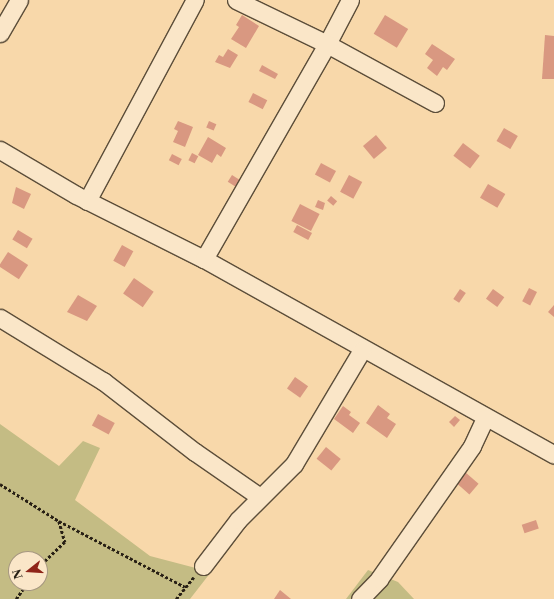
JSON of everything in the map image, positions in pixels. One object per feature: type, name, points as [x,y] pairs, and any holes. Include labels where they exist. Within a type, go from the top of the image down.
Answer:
[{"type":"street","points":[[0,33],[19,0]]},
{"type":"street","points":[[87,201],[195,0]]},
{"type":"street","points":[[236,0],[327,44],[435,103]]},
{"type":"street","points":[[204,260],[327,44],[350,0]]},
{"type":"street","points":[[0,150],[87,201],[204,260],[362,350],[554,455]]},
{"type":"street","points":[[0,318],[103,381],[195,452],[260,497]]},
{"type":"street","points":[[203,566],[238,520],[294,464],[362,350]]},
{"type":"street","points":[[360,599],[379,578],[472,446],[485,418]]},
{"type":"path","points":[[0,484],[59,521],[185,587]]},
{"type":"path","points":[[48,558],[65,542],[59,521]]},
{"type":"path","points":[[176,599],[203,566]]},
{"type":"shaded area","points":[[0,424],[59,466],[83,441],[100,448],[75,500],[150,556],[211,572],[190,599],[0,599]]},
{"type":"shaded area","points":[[368,570],[398,582],[414,599],[346,599]]},
{"type":"building","points":[[242,15],[259,26],[246,48],[231,39],[239,27],[236,25]]},
{"type":"building","points":[[385,15],[408,29],[397,48],[374,34]]},
{"type":"building","points":[[545,35],[554,36],[554,79],[542,79]]},
{"type":"building","points":[[432,44],[455,59],[447,70],[443,67],[437,76],[427,68],[433,60],[425,54]]},
{"type":"building","points":[[228,49],[238,55],[230,68],[215,62],[219,55],[223,57]]},
{"type":"building","points":[[262,65],[278,74],[275,79],[259,71]]},
{"type":"building","points":[[253,93],[267,100],[263,109],[248,102]]},
{"type":"building","points":[[178,121],[193,127],[185,147],[173,142],[178,131],[174,129]]},
{"type":"building","points":[[209,121],[216,124],[214,131],[206,127]]},
{"type":"building","points":[[504,128],[518,136],[510,149],[496,141]]},
{"type":"building","points":[[376,135],[387,148],[374,159],[363,146]]},
{"type":"building","points":[[208,137],[226,148],[221,157],[217,154],[212,163],[198,155]]},
{"type":"building","points":[[463,143],[480,156],[470,168],[453,156]]},
{"type":"building","points":[[192,153],[198,156],[195,163],[188,160]]},
{"type":"building","points":[[172,154],[182,159],[179,165],[169,160]]},
{"type":"building","points":[[321,163],[336,171],[330,182],[315,174]]},
{"type":"building","points":[[232,175],[243,182],[239,189],[228,182]]},
{"type":"building","points":[[349,175],[362,182],[353,199],[340,192]]},
{"type":"building","points":[[488,184],[505,194],[497,208],[480,198]]},
{"type":"building","points":[[16,187],[31,194],[24,209],[12,203]]},
{"type":"building","points":[[331,196],[337,201],[333,206],[327,201]]},
{"type":"building","points":[[318,200],[325,203],[323,210],[315,207]]},
{"type":"building","points":[[300,204],[320,214],[311,231],[291,221]]},
{"type":"building","points":[[297,225],[312,233],[308,240],[293,232]]},
{"type":"building","points":[[18,230],[33,239],[27,248],[12,239]]},
{"type":"building","points":[[122,245],[133,251],[125,267],[113,261]]},
{"type":"building","points":[[8,252],[28,265],[19,279],[0,267],[0,264]]},
{"type":"building","points":[[134,278],[154,292],[143,307],[123,294]]},
{"type":"building","points":[[529,288],[537,292],[530,305],[522,301]]},
{"type":"building","points":[[460,289],[466,293],[459,303],[453,299]]},
{"type":"building","points":[[493,289],[504,297],[497,307],[486,299]]},
{"type":"building","points":[[78,295],[97,306],[87,321],[67,312]]},
{"type":"building","points":[[554,305],[554,317],[548,312]]},
{"type":"building","points":[[295,377],[308,386],[300,398],[287,388]]},
{"type":"building","points":[[378,405],[390,414],[387,418],[396,424],[387,438],[366,423]]},
{"type":"building","points":[[343,406],[351,412],[349,415],[360,423],[353,433],[334,419]]},
{"type":"building","points":[[98,414],[115,423],[109,434],[92,425]]},
{"type":"building","points":[[455,416],[460,420],[454,427],[449,422]]},
{"type":"building","points":[[326,447],[341,459],[331,471],[317,459]]},
{"type":"building","points":[[465,472],[479,484],[469,494],[456,483]]},
{"type":"building","points":[[536,520],[539,529],[525,533],[522,525]]},
{"type":"building","points":[[280,590],[291,599],[274,599]]}]
